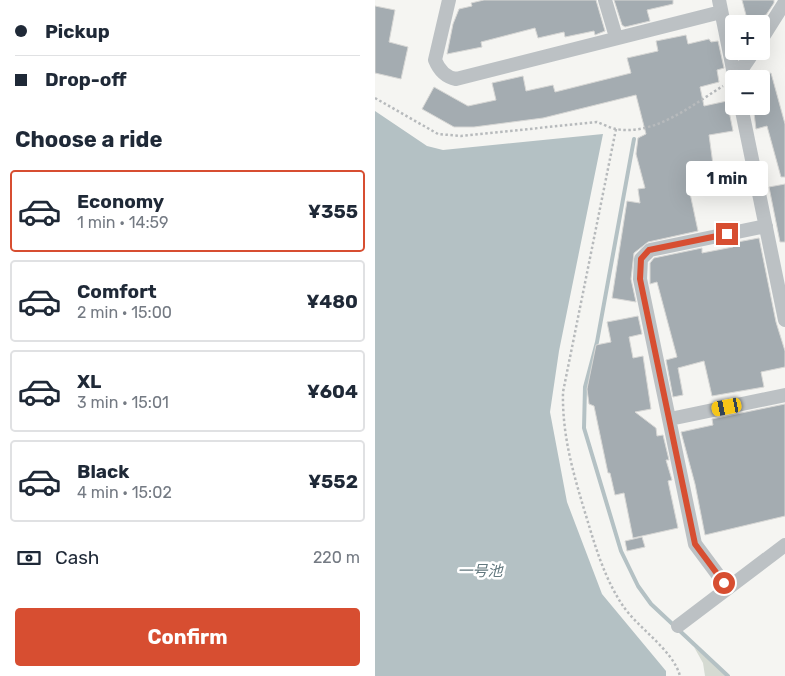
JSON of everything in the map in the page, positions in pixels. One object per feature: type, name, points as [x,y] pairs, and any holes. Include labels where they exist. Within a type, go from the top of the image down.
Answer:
[{"type":"street","points":[[449,0],[435,60],[438,67],[452,78],[616,38],[720,6],[725,30]]},
{"type":"street","points":[[605,0],[616,38]]},
{"type":"street","points":[[770,26],[785,2]]},
{"type":"street","points":[[731,60],[735,79],[748,60]]},
{"type":"street","points":[[743,115],[785,320]]},
{"type":"street","points":[[724,583],[695,544],[640,279],[641,259],[649,250],[766,226]]},
{"type":"street","points":[[670,419],[785,395]]},
{"type":"street","points":[[678,626],[785,545]]},
{"type":"path","points":[[375,98],[438,134],[461,136],[597,122],[616,129],[639,128],[664,122],[725,85]]},
{"type":"path","points":[[616,129],[563,392],[565,434],[574,477],[600,561],[613,589],[638,624],[673,661],[680,676]]},
{"type":"shaded area","points":[[694,647],[727,676],[705,676],[703,663]]},
{"type":"water","name":"一号池","points":[[375,111],[427,146],[443,150],[603,134],[559,351],[550,412],[567,502],[602,594],[666,671],[666,676],[375,676]]},
{"type":"building","points":[[484,0],[596,0],[605,31],[595,35],[594,31],[565,37],[564,32],[538,38],[535,28],[481,42],[482,47],[447,54],[453,24],[459,9],[472,6],[471,3]]},
{"type":"building","points":[[614,0],[673,0],[673,4],[647,10],[650,21],[625,27],[622,25]]},
{"type":"building","points":[[742,0],[774,0],[766,15],[746,15]]},
{"type":"building","points":[[375,6],[395,10],[389,42],[408,47],[401,79],[375,73]]},
{"type":"building","points":[[686,35],[688,44],[709,39],[711,42],[718,41],[724,68],[717,70],[719,82],[700,87],[704,106],[725,101],[725,115],[730,115],[733,131],[709,135],[714,172],[687,179],[698,231],[648,242],[634,253],[631,279],[636,302],[612,298],[627,201],[640,203],[638,189],[645,188],[636,154],[638,138],[646,134],[636,95],[543,118],[474,127],[454,127],[422,109],[434,87],[468,106],[496,100],[492,83],[523,76],[526,91],[553,85],[555,92],[631,73],[627,58],[658,51],[656,41]]},
{"type":"building","points":[[770,73],[785,124],[785,177],[781,177],[767,126],[756,129],[754,115],[770,115]]},
{"type":"building","points":[[785,184],[785,242],[780,242],[769,187]]},
{"type":"building","points":[[759,238],[776,322],[785,351],[785,367],[761,372],[764,387],[712,396],[704,361],[678,368],[683,395],[673,397],[666,360],[677,357],[657,282],[650,284],[650,263],[654,258],[702,248],[702,253],[733,247],[732,243]]},
{"type":"building","points":[[638,316],[642,334],[629,337],[633,358],[643,356],[651,409],[635,412],[656,428],[657,436],[663,435],[669,460],[666,460],[672,480],[668,481],[678,528],[633,538],[624,493],[615,495],[610,473],[608,473],[594,406],[589,404],[587,389],[596,345],[611,342],[607,322]]},
{"type":"building","points":[[785,404],[785,516],[705,535],[695,484],[681,432],[713,425],[712,419]]},
{"type":"building","points":[[642,537],[645,547],[627,551],[625,541]]},
{"type":"waterway","points":[[634,139],[597,342],[585,387],[584,428],[621,551],[638,586],[651,604],[728,676]]},
{"type":"route","points":[[724,583],[695,544],[640,279],[641,259],[649,250],[727,234]]}]
